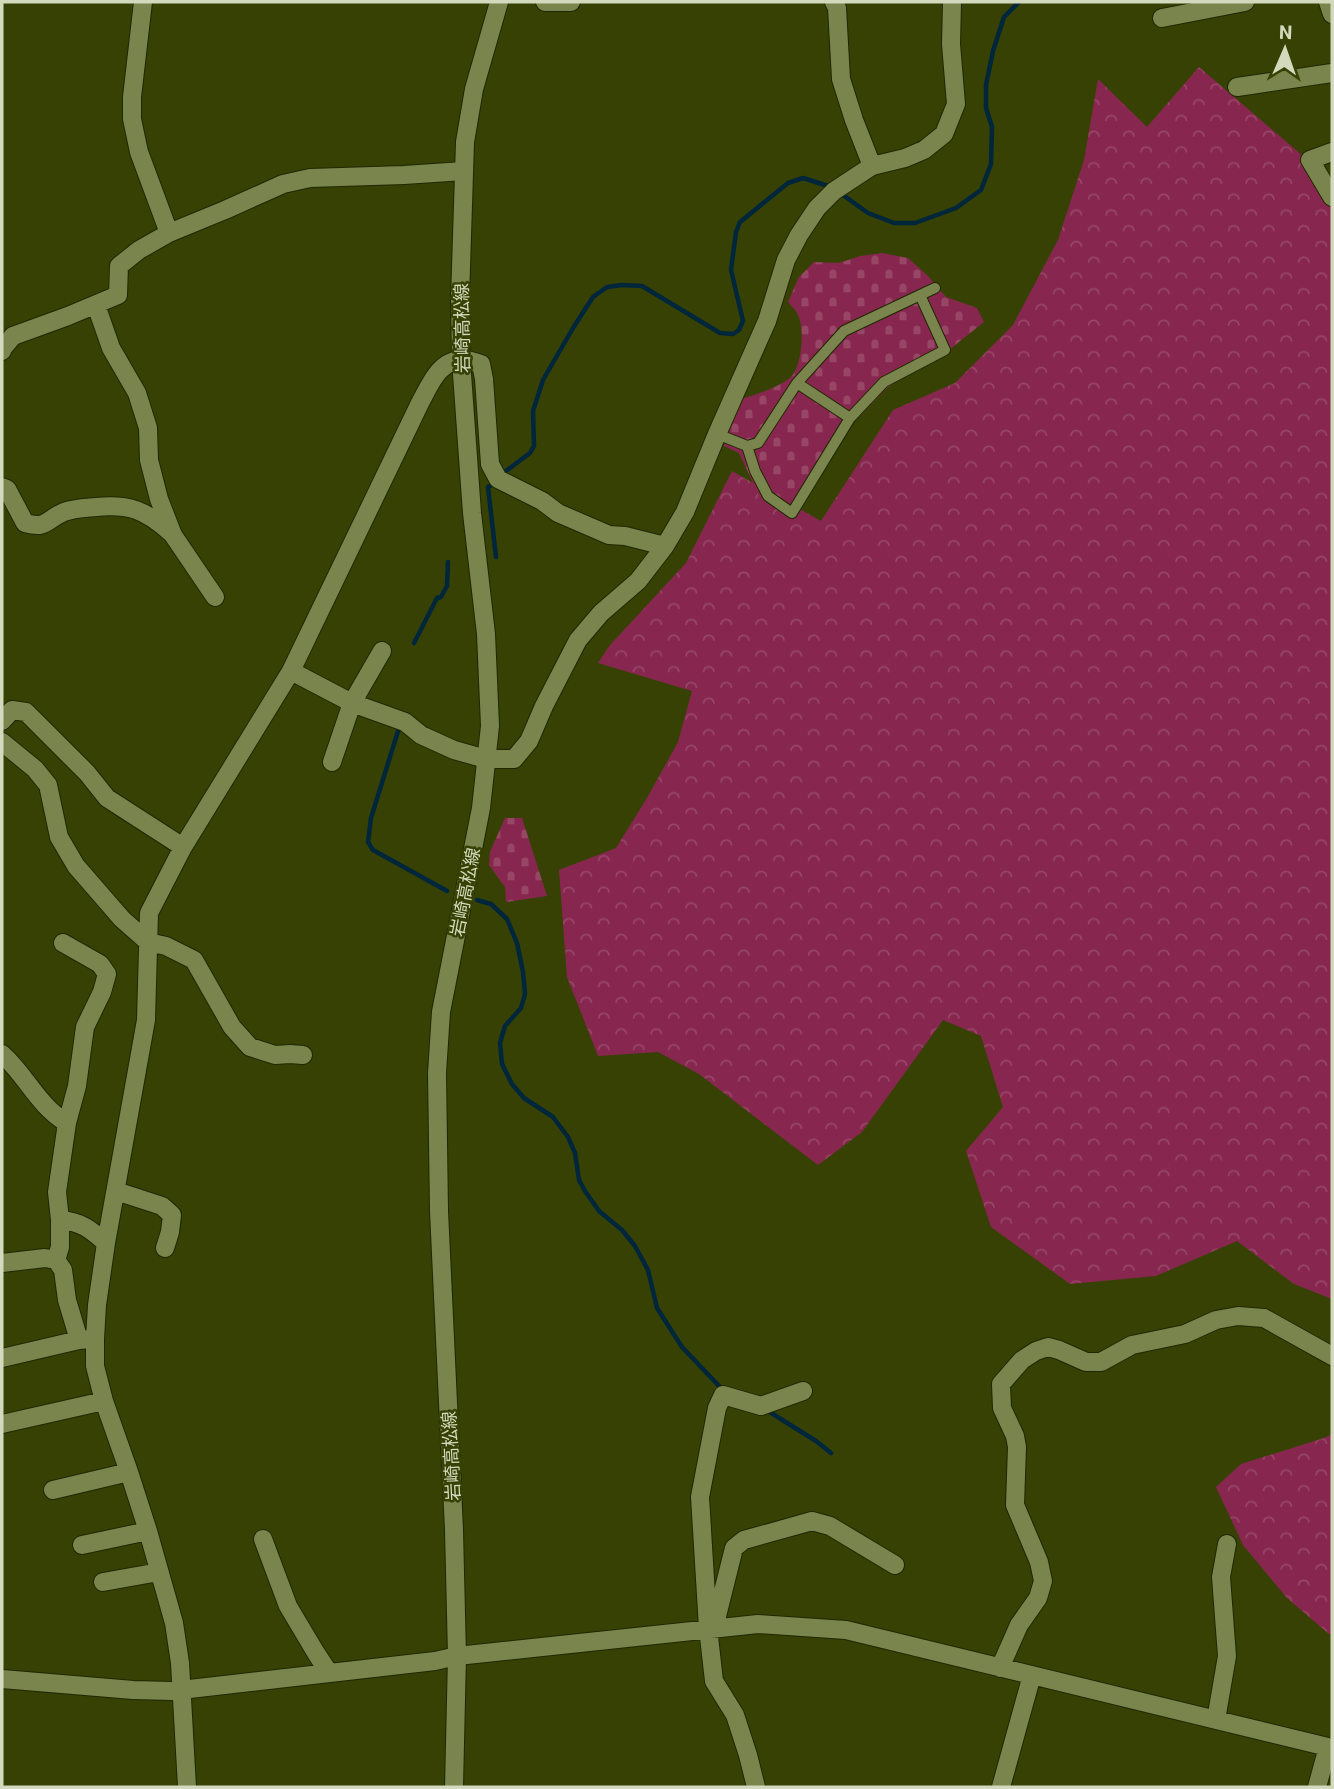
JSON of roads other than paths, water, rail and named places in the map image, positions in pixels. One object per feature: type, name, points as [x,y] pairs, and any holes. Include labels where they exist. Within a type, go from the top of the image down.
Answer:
[{"type":"street","points":[[143,2],[132,119],[139,152],[169,233]]},
{"type":"street","name":"岩崎高松線","points":[[454,1787],[457,1656],[439,1211],[437,1073],[441,1012],[481,808],[490,726],[486,634],[472,513],[461,360],[460,299],[465,142],[474,89],[499,2]]},
{"type":"street","points":[[545,2],[571,2]]},
{"type":"street","points":[[834,2],[837,8],[841,79],[872,166]]},
{"type":"street","points":[[291,671],[352,703],[405,722],[421,735],[454,750],[486,759],[514,759],[529,741],[578,640],[601,613],[638,581],[665,546],[685,512],[766,321],[786,260],[817,208],[834,191],[872,166],[924,150],[944,134],[956,104],[951,44],[952,2]]},
{"type":"street","points":[[1162,18],[1245,2]]},
{"type":"street","points":[[1328,2],[1332,14]]},
{"type":"street","points":[[1237,87],[1332,73]]},
{"type":"street","points":[[1332,152],[1310,160],[1332,197]]},
{"type":"street","points":[[2,351],[13,336],[118,295],[119,266],[139,250],[169,233],[283,184],[310,178],[464,171]]},
{"type":"street","points":[[96,305],[111,348],[137,393],[148,428],[152,473],[173,535]]},
{"type":"street","points":[[87,1340],[97,1305],[146,1020],[149,913],[183,847],[291,671],[437,372],[461,360],[481,363],[485,379],[490,464],[498,479],[542,501],[558,513],[609,535],[625,536],[665,546]]},
{"type":"street","points":[[2,486],[25,523],[37,526],[46,524],[56,515],[72,509],[117,505],[144,512],[173,535],[215,597]]},
{"type":"street","points":[[332,762],[352,703],[382,651]]},
{"type":"street","points":[[2,721],[12,710],[26,712],[87,773],[107,798],[183,847]]},
{"type":"street","points":[[2,742],[35,769],[48,785],[59,837],[76,866],[122,919],[148,942],[166,946],[194,960],[232,1027],[250,1047],[275,1055],[303,1055]]},
{"type":"street","points":[[56,1260],[60,1247],[57,1192],[67,1123],[77,1086],[85,1027],[102,992],[107,974],[100,964],[63,943]]},
{"type":"street","points":[[2,1054],[16,1066],[39,1100],[67,1123]]},
{"type":"street","points":[[116,1191],[162,1206],[172,1215],[165,1248]]},
{"type":"street","points":[[60,1220],[88,1227],[106,1243]]},
{"type":"street","points":[[2,1263],[45,1258],[56,1260],[63,1270],[67,1300],[87,1340],[104,1401],[148,1531],[174,1623],[180,1663],[187,1787]]},
{"type":"street","points":[[1000,1668],[1019,1625],[1038,1598],[1043,1581],[1039,1562],[1015,1506],[1017,1447],[1002,1408],[1001,1384],[1022,1360],[1048,1347],[1086,1362],[1101,1362],[1132,1345],[1185,1334],[1216,1320],[1238,1316],[1264,1318],[1332,1356]]},
{"type":"street","points":[[2,1358],[87,1340]]},
{"type":"street","points":[[756,1787],[735,1715],[714,1681],[700,1497],[716,1408],[723,1395],[761,1406],[803,1391]]},
{"type":"street","points":[[2,1424],[104,1401]]},
{"type":"street","points":[[53,1490],[129,1472]]},
{"type":"street","points":[[711,1628],[734,1548],[744,1541],[811,1521],[830,1526],[895,1565]]},
{"type":"street","points":[[82,1545],[148,1531]]},
{"type":"street","points":[[263,1539],[288,1606],[329,1672]]},
{"type":"street","points":[[1216,1720],[1227,1656],[1222,1577],[1227,1544]]},
{"type":"street","points":[[103,1582],[159,1572]]},
{"type":"street","points":[[2,1679],[133,1690],[182,1690],[711,1628],[758,1624],[846,1630],[1330,1747],[1317,1787]]},
{"type":"street","points":[[1001,1787],[1032,1675]]},
{"type":"lane","points":[[717,434],[747,446],[758,443],[797,383],[844,331],[935,288]]},
{"type":"lane","points":[[747,446],[755,471],[768,496],[792,513],[850,418],[884,382],[945,349],[920,295]]},
{"type":"lane","points":[[797,383],[850,418]]},
{"type":"waterway","points":[[843,195],[868,213],[894,223],[915,223],[956,208],[981,190],[991,164],[992,127],[986,108],[986,85],[1004,17],[1019,2]]},
{"type":"waterway","points":[[502,474],[530,453],[534,446],[533,411],[543,380],[593,297],[607,287],[642,286],[720,333],[733,334],[739,330],[743,321],[731,270],[740,222],[788,183],[803,178],[828,186]]},
{"type":"waterway","points":[[495,483],[488,487],[496,557]]},
{"type":"waterway","points":[[414,643],[437,598],[441,597],[447,586],[448,562]]},
{"type":"waterway","points":[[399,728],[371,818],[368,842],[373,850],[447,891]]},
{"type":"waterway","points":[[477,900],[491,904],[507,919],[517,943],[523,972],[525,994],[521,1008],[505,1026],[500,1043],[502,1064],[512,1084],[524,1098],[553,1117],[568,1137],[575,1153],[579,1180],[585,1191],[599,1211],[622,1230],[635,1246],[648,1270],[657,1308],[682,1347],[720,1387]]},
{"type":"waterway","points":[[768,1411],[831,1453]]}]
